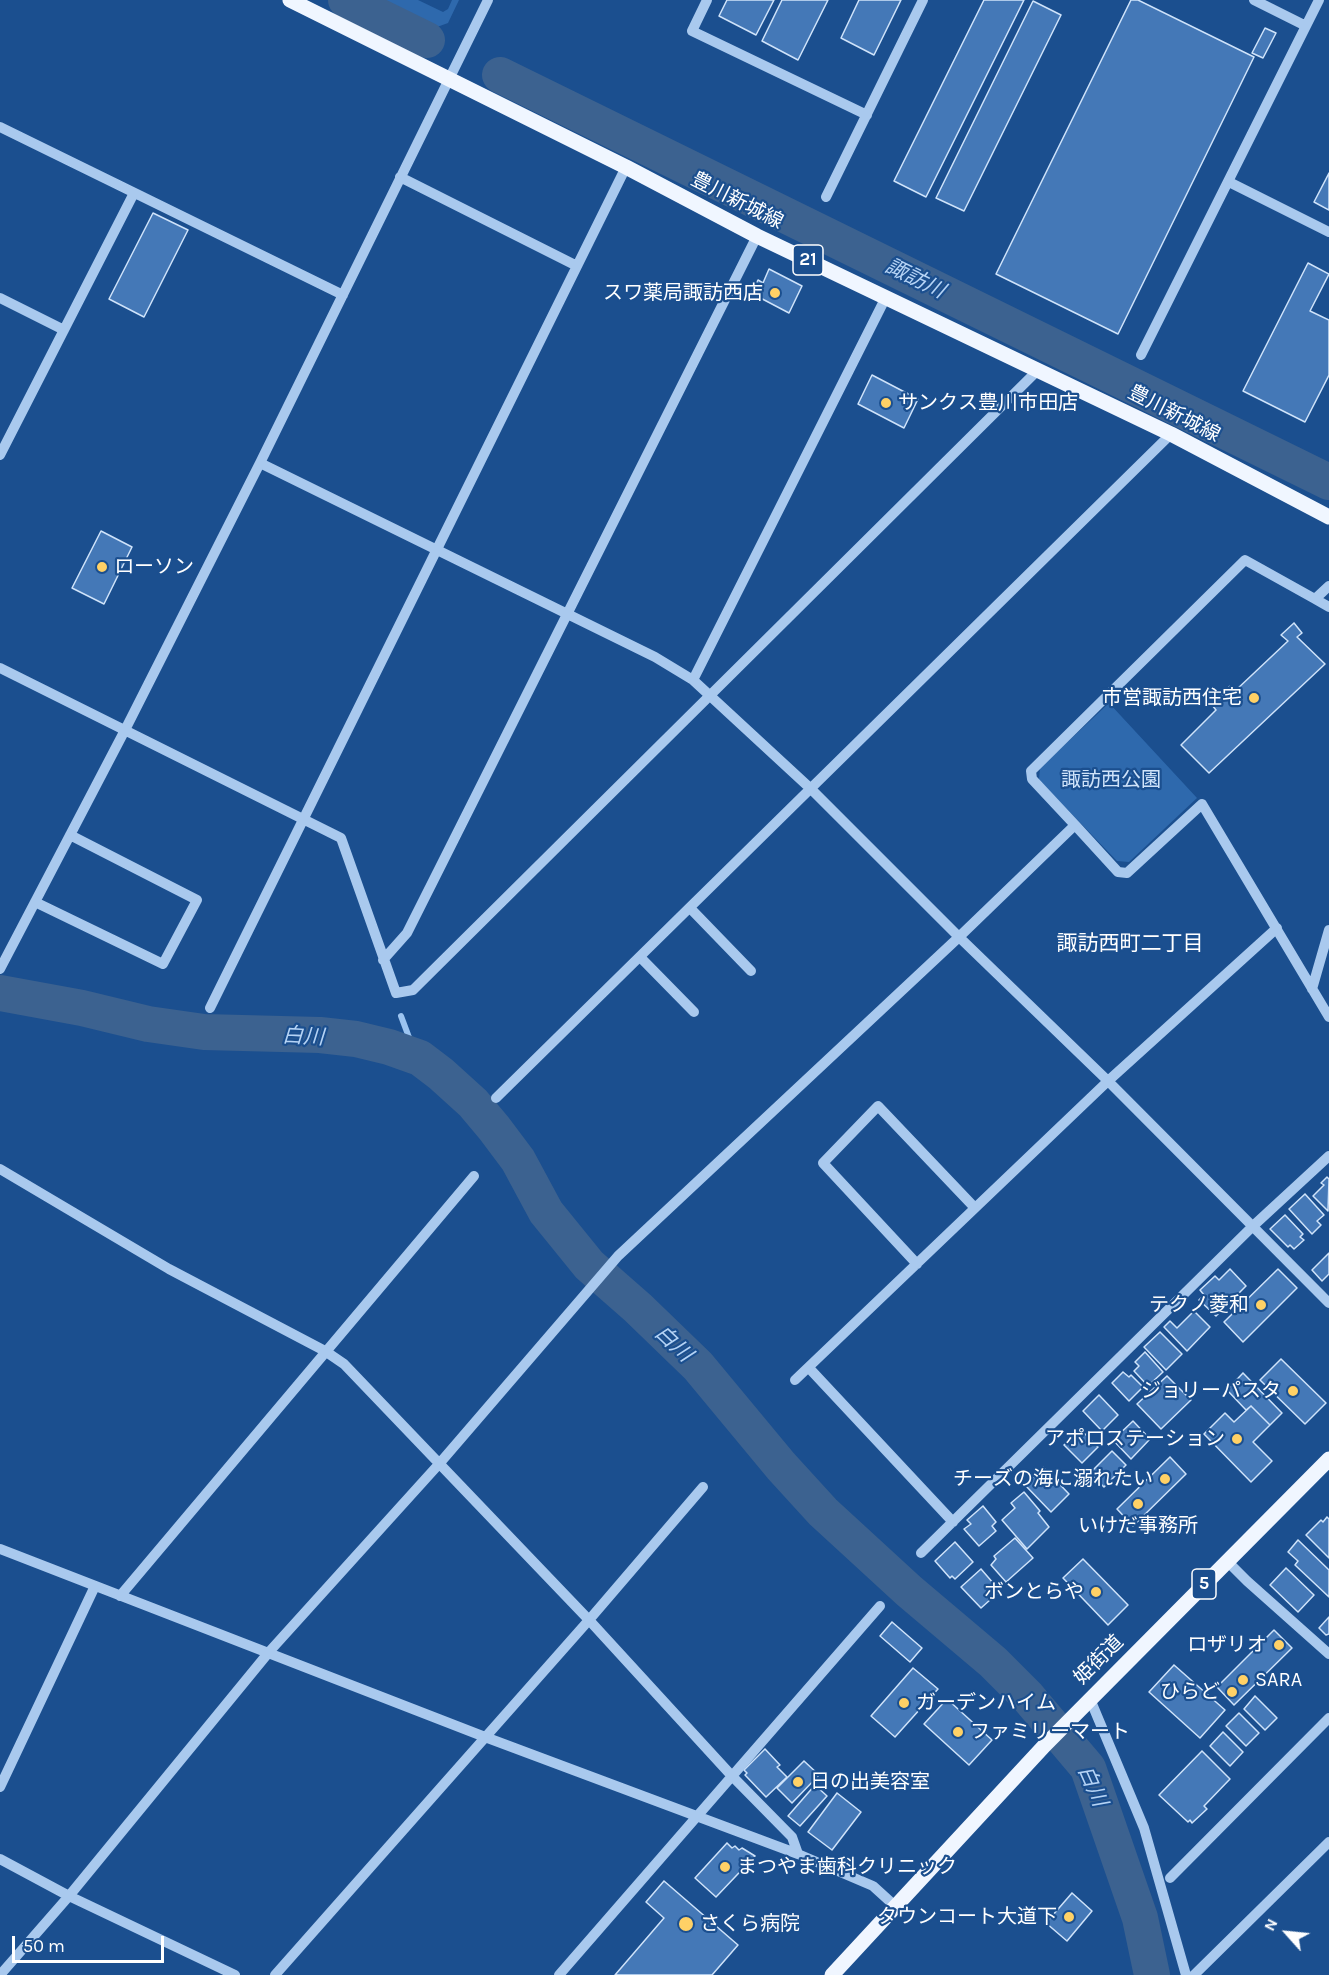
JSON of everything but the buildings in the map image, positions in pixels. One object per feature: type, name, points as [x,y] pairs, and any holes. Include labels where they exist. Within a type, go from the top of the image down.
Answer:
[{"type":"main road","name":"豊川新城線","points":[[290,0],[626,167],[757,236],[1171,434],[1329,517]]},
{"type":"main road","name":"姫街道","points":[[832,1975],[1045,1745],[1329,1459]]},
{"type":"street","points":[[0,969],[125,730],[260,463],[488,0]]},
{"type":"street","points":[[708,0],[692,31],[867,115]]},
{"type":"street","points":[[826,197],[923,0]]},
{"type":"street","points":[[1254,0],[1306,26]]},
{"type":"street","points":[[1141,355],[1319,0]]},
{"type":"street","points":[[0,127],[342,295]]},
{"type":"street","points":[[210,1008],[626,167]]},
{"type":"street","points":[[400,177],[577,266]]},
{"type":"street","points":[[1229,182],[1329,232]]},
{"type":"street","points":[[0,455],[134,193]]},
{"type":"street","points":[[383,960],[406,933],[757,236]]},
{"type":"street","points":[[693,680],[886,297]]},
{"type":"street","points":[[0,298],[64,330]]},
{"type":"street","points":[[0,668],[341,838],[396,993],[413,990],[1038,370]]},
{"type":"street","points":[[496,1098],[1171,434]]},
{"type":"street","points":[[260,463],[655,657],[693,680],[811,789],[1108,1081],[1329,1303]]},
{"type":"street","points":[[1329,607],[1245,560],[1031,771],[1032,779],[1118,872],[1127,873],[1202,804],[1329,1017]]},
{"type":"street","points":[[1315,599],[1329,586]]},
{"type":"street","points":[[0,1975],[69,1896],[269,1652],[439,1464],[614,1260],[959,937],[1075,825]]},
{"type":"street","points":[[35,902],[163,964],[197,900],[70,835]]},
{"type":"street","points":[[690,908],[751,971]]},
{"type":"street","points":[[795,1380],[1108,1081],[1277,928]]},
{"type":"street","points":[[1312,989],[1329,930]]},
{"type":"street","points":[[639,957],[694,1012]]},
{"type":"street","points":[[917,1264],[823,1163],[878,1106],[975,1208]]},
{"type":"street","points":[[921,1553],[1252,1227],[1329,1156]]},
{"type":"street","points":[[0,1169],[169,1269],[325,1351],[344,1364],[590,1620],[731,1775],[792,1837],[798,1854]]},
{"type":"street","points":[[120,1596],[474,1176]]},
{"type":"street","points":[[809,1368],[953,1522]]},
{"type":"street","points":[[275,1975],[590,1620],[703,1486]]},
{"type":"street","points":[[0,1549],[485,1737],[798,1854],[873,1886],[895,1906]]},
{"type":"street","points":[[1227,1561],[1329,1654]]},
{"type":"street","points":[[0,1786],[95,1586]]},
{"type":"street","points":[[559,1975],[880,1606]]},
{"type":"street","points":[[1085,1704],[1144,1828],[1186,1975]]},
{"type":"street","points":[[1170,1878],[1329,1718]]},
{"type":"street","points":[[1194,1975],[1329,1842]]},
{"type":"street","points":[[0,1859],[69,1896],[235,1975]]},
{"type":"green space","points":[[362,0],[418,0],[443,12],[448,9],[452,0],[459,0],[448,23],[426,31]]},
{"type":"green space","name":"諏訪西公園","points":[[1109,703],[1197,798],[1129,862],[1117,861],[1039,780],[1040,768]]},
{"type":"waterway","name":"諏訪川","points":[[346,0],[427,40]]},
{"type":"waterway","name":"諏訪川","points":[[500,75],[1329,482]]},
{"type":"waterway","name":"白川","points":[[0,993],[82,1008],[148,1024],[204,1032],[320,1035],[356,1039],[420,1058],[441,1074],[473,1103],[494,1128],[518,1160],[546,1212],[589,1265],[698,1366],[781,1466],[823,1512],[909,1591],[993,1662],[1028,1697],[1088,1768],[1140,1918],[1152,1975]]},
{"type":"waterway","points":[[401,1016],[420,1058]]},
{"type":"place","name":"スワ薬局諏訪西店","points":[[775,293]]},
{"type":"place","name":"サンクス豊川市田店","points":[[886,403]]},
{"type":"place","name":"ローソン","points":[[102,567]]},
{"type":"place","name":"市営諏訪西住宅","points":[[1254,698]]},
{"type":"place","name":"テクノ菱和","points":[[1261,1305]]},
{"type":"place","name":"ジョリーパスタ","points":[[1293,1391]]},
{"type":"place","name":"アポロステーション","points":[[1237,1439]]},
{"type":"place","name":"チーズの海に溺れたい","points":[[1165,1479]]},
{"type":"place","name":"いけだ事務所","points":[[1138,1504]]},
{"type":"place","name":"ボンとらや","points":[[1096,1592]]},
{"type":"place","name":"ロザリオ","points":[[1279,1645]]},
{"type":"place","name":"SARA","points":[[1243,1680]]},
{"type":"place","name":"ひらど","points":[[1232,1692]]},
{"type":"place","name":"ガーデンハイム","points":[[904,1703]]},
{"type":"place","name":"ファミリーマート","points":[[958,1732]]},
{"type":"place","name":"日の出美容室","points":[[798,1782]]},
{"type":"place","name":"まつやま歯科クリニック","points":[[725,1867]]},
{"type":"place","name":"タウンコート大道下","points":[[1069,1917]]},
{"type":"place","name":"さくら病院","points":[[686,1924]]},
{"type":"district","name":"諏訪西町二丁目","points":[[1130,944]]}]
